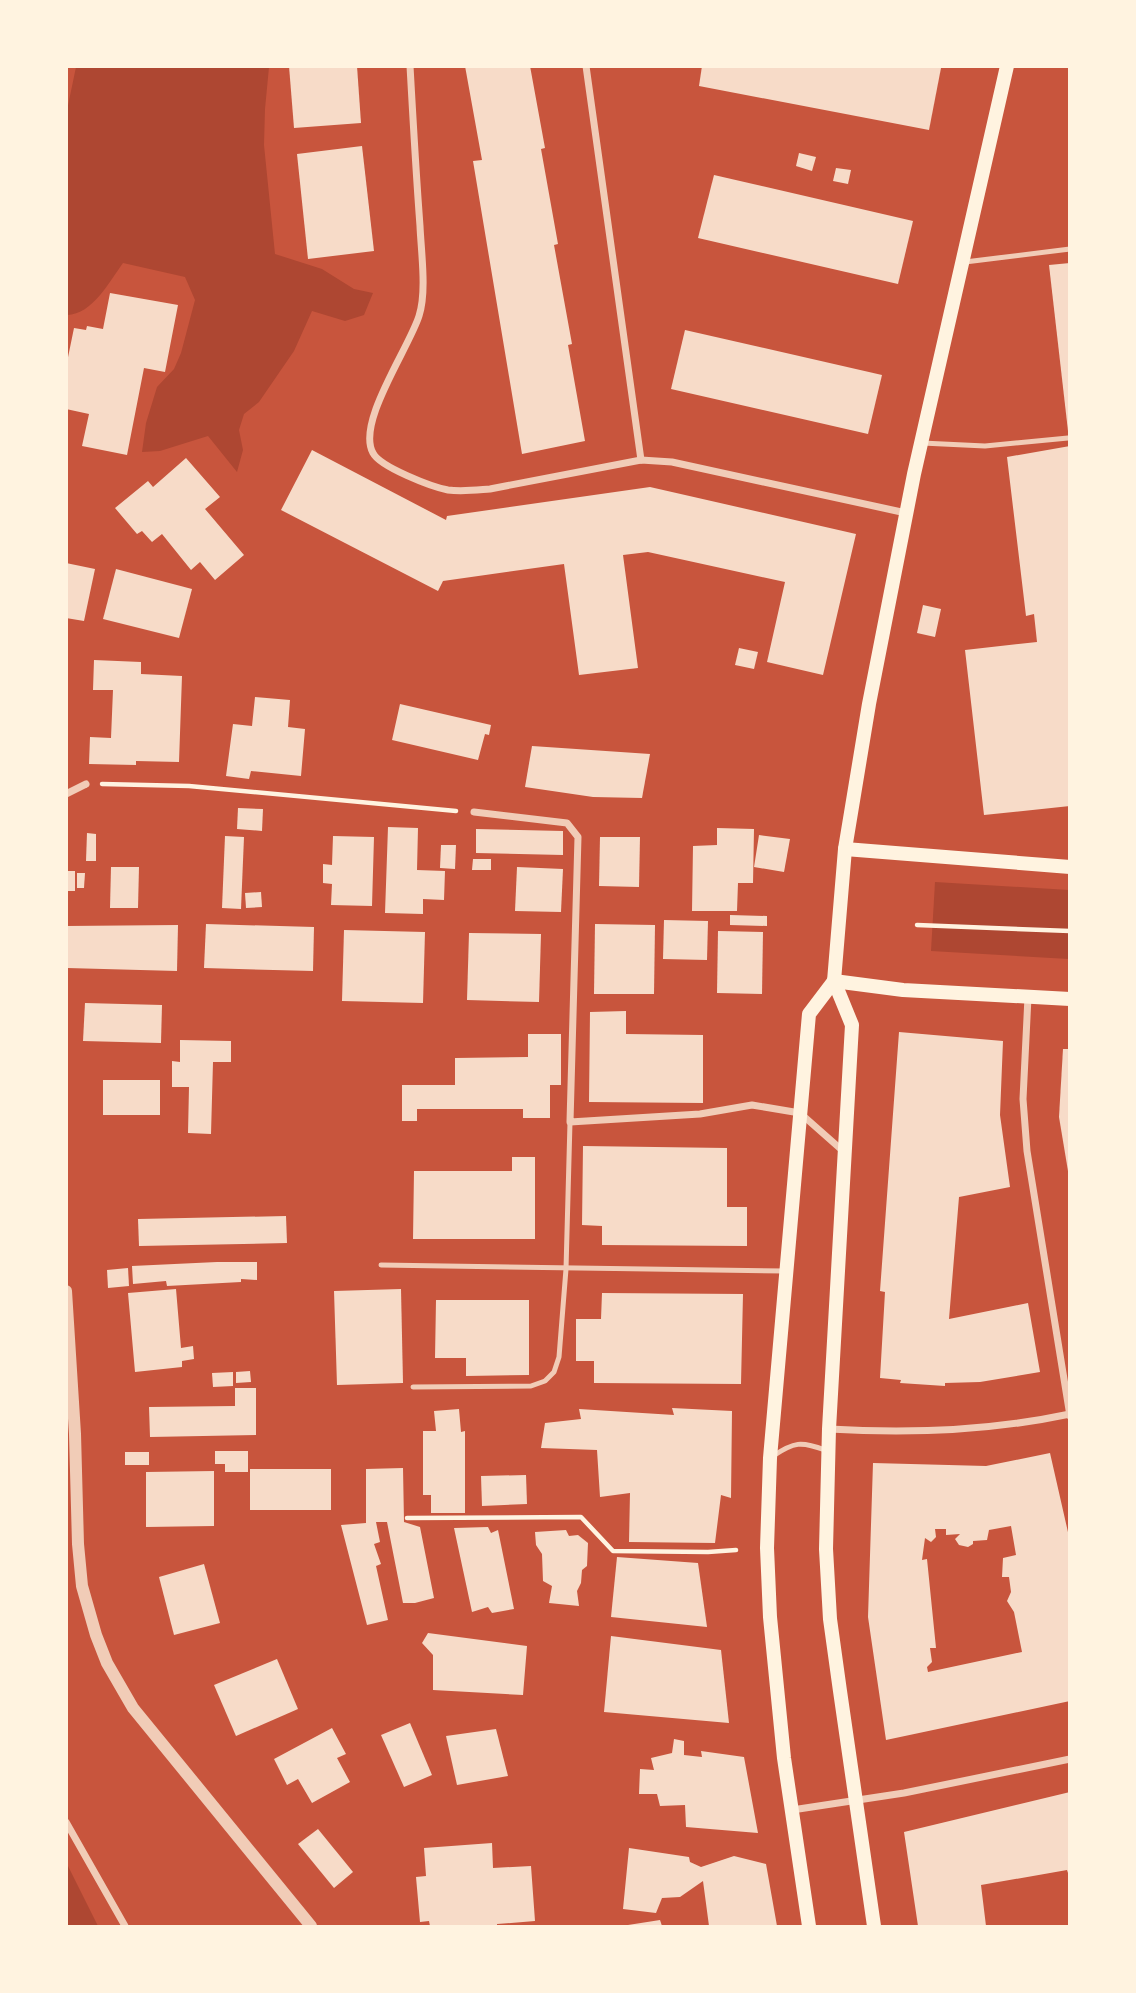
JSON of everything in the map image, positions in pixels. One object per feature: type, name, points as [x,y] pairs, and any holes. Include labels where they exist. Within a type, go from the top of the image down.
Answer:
[{"type":"main road","points":[[874,1927],[830,1619],[826,1549],[829,1429],[852,1025],[834,981],[845,849],[869,704],[921,443],[1007,66]]},
{"type":"main road","points":[[845,849],[1069,867]]},
{"type":"main road","points":[[834,981],[903,990],[1069,999]]},
{"type":"main road","points":[[809,1927],[784,1758],[770,1617],[767,1548],[770,1458],[809,1014],[834,981]]},
{"type":"street","points":[[410,66],[423,273],[420,314],[370,421],[369,441],[372,453],[377,459],[403,474],[447,490],[471,491],[641,460],[672,461],[906,513]]},
{"type":"street","points":[[586,66],[641,460]]},
{"type":"street","points":[[66,794],[86,784]]},
{"type":"street","points":[[474,812],[567,823],[578,837],[570,1122],[700,1114],[752,1105],[800,1113],[845,1152]]},
{"type":"street","points":[[829,1429],[872,1432],[950,1431],[1069,1415],[1027,1151],[1023,1099],[1028,997]]},
{"type":"street","points":[[66,1291],[75,1434],[78,1544],[82,1586],[96,1635],[107,1662],[133,1708],[311,1927]]},
{"type":"street","points":[[792,1810],[858,1801],[1069,1759]]},
{"type":"street","points":[[66,1822],[125,1927]]},
{"type":"lane","points":[[961,262],[1069,249]]},
{"type":"lane","points":[[921,443],[985,446],[1069,438]]},
{"type":"lane","points":[[414,1387],[531,1386],[545,1381],[554,1372],[559,1357],[566,1269],[570,1122]]},
{"type":"lane","points":[[381,1265],[785,1271]]},
{"type":"lane","points":[[770,1458],[789,1446],[803,1443],[828,1451]]},
{"type":"path","points":[[86,784],[189,786],[474,812]]},
{"type":"path","points":[[917,925],[1069,931]]},
{"type":"path","points":[[407,1518],[581,1517],[613,1551],[736,1550]]},
{"type":"shaded area","points":[[76,67],[269,67],[264,145],[275,254],[322,269],[354,289],[373,293],[364,315],[345,321],[312,311],[294,351],[259,402],[244,414],[239,430],[243,450],[237,472],[208,436],[160,451],[142,452],[146,423],[157,387],[174,369],[181,353],[195,300],[185,277],[123,263],[92,303],[85,309],[67,315],[66,115]]},
{"type":"shaded area","points":[[935,882],[1069,890],[1069,959],[931,951]]},
{"type":"shaded area","points":[[67,1864],[98,1926],[67,1926]]},
{"type":"building","points":[[289,66],[357,66],[361,123],[294,128]]},
{"type":"building","points":[[465,66],[530,66],[545,148],[541,149],[558,244],[554,245],[572,344],[568,345],[585,441],[522,454],[473,161],[482,160]]},
{"type":"building","points":[[702,66],[941,68],[929,130],[699,86]]},
{"type":"building","points":[[362,146],[374,251],[308,259],[297,154]]},
{"type":"building","points":[[799,153],[816,157],[812,171],[796,166]]},
{"type":"building","points":[[836,168],[851,170],[848,184],[833,181]]},
{"type":"building","points":[[714,175],[913,221],[898,284],[698,238]]},
{"type":"building","points":[[1070,263],[1070,431],[1068,431],[1049,265]]},
{"type":"building","points":[[110,293],[178,305],[165,372],[144,368],[127,455],[82,446],[89,414],[66,409],[66,367],[74,328],[86,330],[87,326],[103,329]]},
{"type":"building","points":[[685,330],[882,375],[868,434],[671,389]]},
{"type":"building","points":[[1070,446],[1070,806],[984,815],[965,650],[1037,642],[1034,614],[1026,616],[1007,457]]},
{"type":"building","points":[[312,450],[446,520],[447,516],[650,487],[856,534],[823,675],[767,662],[785,582],[648,552],[623,555],[638,668],[579,675],[564,564],[443,581],[438,591],[281,510]]},
{"type":"building","points":[[186,458],[220,497],[205,509],[244,555],[215,580],[200,562],[191,570],[162,534],[152,542],[142,531],[137,534],[115,508],[148,481],[153,487]]},
{"type":"building","points":[[66,563],[95,569],[84,621],[66,618]]},
{"type":"building","points":[[116,569],[192,589],[179,638],[103,619]]},
{"type":"building","points":[[923,605],[941,609],[935,637],[917,633]]},
{"type":"building","points":[[739,648],[758,652],[754,669],[735,665]]},
{"type":"building","points":[[94,660],[141,662],[141,674],[182,676],[179,762],[89,764],[90,737],[111,738],[113,690],[93,690]]},
{"type":"building","points":[[255,697],[290,700],[288,727],[305,729],[301,776],[251,771],[249,779],[226,776],[233,724],[252,726]]},
{"type":"building","points":[[400,704],[491,725],[489,735],[485,734],[478,760],[392,740]]},
{"type":"building","points":[[532,746],[650,754],[642,798],[593,797],[525,787]]},
{"type":"building","points":[[238,808],[263,809],[262,831],[237,829]]},
{"type":"building","points":[[388,827],[418,828],[417,870],[445,871],[444,900],[423,899],[423,914],[385,913]]},
{"type":"building","points":[[717,828],[754,829],[753,883],[738,883],[737,911],[692,911],[693,846],[717,845]]},
{"type":"building","points":[[476,829],[563,831],[563,855],[476,853]]},
{"type":"building","points":[[87,833],[96,834],[96,861],[86,861]]},
{"type":"building","points":[[759,835],[790,839],[784,872],[754,867]]},
{"type":"building","points":[[225,836],[244,837],[241,909],[222,908]]},
{"type":"building","points":[[333,836],[374,837],[372,906],[331,905],[332,884],[323,883],[323,864],[332,865]]},
{"type":"building","points":[[600,837],[640,837],[639,887],[599,886]]},
{"type":"building","points":[[441,845],[456,845],[455,869],[440,868]]},
{"type":"building","points":[[473,859],[491,859],[491,870],[472,870]]},
{"type":"building","points":[[111,867],[139,867],[138,908],[110,908]]},
{"type":"building","points":[[517,867],[563,869],[561,912],[515,911]]},
{"type":"building","points":[[66,871],[75,871],[75,891],[66,891]]},
{"type":"building","points":[[77,873],[85,873],[84,888],[77,888]]},
{"type":"building","points":[[261,892],[262,907],[246,908],[245,893]]},
{"type":"building","points":[[730,915],[767,916],[767,926],[730,925]]},
{"type":"building","points":[[664,920],[708,921],[707,960],[663,959]]},
{"type":"building","points":[[206,924],[314,927],[313,971],[204,968]]},
{"type":"building","points":[[595,924],[655,925],[654,994],[594,994]]},
{"type":"building","points":[[178,925],[177,971],[66,966],[66,926]]},
{"type":"building","points":[[344,930],[425,932],[423,1003],[342,1001]]},
{"type":"building","points":[[718,931],[763,932],[762,994],[717,993]]},
{"type":"building","points":[[469,933],[541,934],[539,1002],[467,1000]]},
{"type":"building","points":[[85,1003],[162,1005],[161,1043],[83,1041]]},
{"type":"building","points":[[626,1011],[626,1034],[703,1035],[703,1103],[589,1102],[590,1012]]},
{"type":"building","points":[[899,1032],[1003,1041],[1000,1115],[1010,1187],[959,1197],[949,1319],[1028,1303],[1040,1372],[980,1382],[945,1383],[945,1386],[900,1383],[901,1380],[880,1378],[885,1292],[880,1291]]},
{"type":"building","points":[[528,1034],[561,1034],[561,1085],[550,1085],[550,1118],[523,1118],[523,1109],[417,1109],[417,1121],[402,1121],[402,1085],[455,1085],[455,1058],[528,1057]]},
{"type":"building","points":[[180,1040],[231,1041],[231,1062],[213,1062],[211,1134],[188,1133],[189,1087],[172,1087],[172,1061],[180,1062]]},
{"type":"building","points":[[1063,1049],[1070,1049],[1068,1171],[1059,1117]]},
{"type":"building","points":[[103,1080],[160,1080],[160,1115],[103,1115]]},
{"type":"building","points":[[583,1146],[727,1148],[727,1207],[747,1207],[747,1246],[602,1245],[602,1226],[582,1225]]},
{"type":"building","points":[[512,1157],[535,1157],[535,1239],[413,1239],[414,1171],[512,1171]]},
{"type":"building","points":[[286,1216],[287,1243],[139,1246],[138,1219]]},
{"type":"building","points":[[257,1262],[257,1280],[167,1286],[166,1281],[133,1284],[132,1266]]},
{"type":"building","points":[[128,1268],[129,1286],[108,1288],[107,1270]]},
{"type":"building","points":[[176,1289],[181,1348],[193,1346],[194,1359],[182,1361],[182,1367],[135,1372],[128,1293]]},
{"type":"building","points":[[401,1289],[403,1383],[337,1385],[334,1291]]},
{"type":"building","points":[[602,1293],[743,1294],[741,1384],[594,1383],[594,1361],[576,1361],[576,1319],[601,1319]]},
{"type":"building","points":[[436,1300],[529,1300],[529,1375],[466,1376],[466,1358],[435,1358]]},
{"type":"building","points":[[250,1371],[251,1382],[236,1383],[236,1372]]},
{"type":"building","points":[[233,1372],[233,1386],[213,1387],[212,1373]]},
{"type":"building","points":[[235,1388],[256,1388],[256,1435],[150,1437],[149,1407],[235,1406]]},
{"type":"building","points":[[672,1408],[732,1411],[731,1498],[721,1495],[715,1543],[629,1542],[630,1493],[600,1497],[597,1450],[541,1448],[545,1423],[581,1419],[579,1409],[674,1415]]},
{"type":"building","points":[[459,1409],[461,1432],[465,1431],[465,1513],[431,1513],[431,1495],[423,1495],[423,1431],[436,1431],[434,1411]]},
{"type":"building","points":[[215,1451],[248,1451],[248,1472],[225,1472],[225,1464],[215,1464]]},
{"type":"building","points":[[125,1452],[149,1452],[149,1465],[125,1465]]},
{"type":"building","points":[[1050,1453],[1070,1541],[1070,1701],[886,1740],[868,1617],[873,1463],[986,1466]],"holes":[[[1011,1526],[1016,1555],[1003,1558],[1002,1577],[1009,1577],[1011,1592],[1007,1601],[1014,1612],[1022,1652],[928,1672],[927,1667],[932,1662],[930,1648],[936,1648],[927,1559],[922,1560],[925,1538],[931,1542],[936,1537],[935,1529],[946,1529],[946,1535],[960,1534],[955,1539],[959,1545],[968,1547],[973,1541],[987,1540],[989,1530]]]},
{"type":"building","points":[[403,1468],[404,1522],[420,1527],[434,1598],[403,1603],[387,1522],[376,1522],[380,1542],[374,1544],[381,1564],[376,1566],[388,1620],[367,1625],[341,1525],[366,1523],[366,1469]]},
{"type":"building","points":[[250,1469],[331,1469],[331,1510],[250,1510]]},
{"type":"building","points":[[214,1471],[214,1526],[146,1527],[146,1472]]},
{"type":"building","points":[[526,1475],[527,1504],[482,1506],[481,1476]]},
{"type":"building","points":[[488,1527],[491,1533],[498,1530],[514,1609],[492,1613],[488,1607],[472,1612],[454,1528]]},
{"type":"building","points":[[566,1530],[569,1536],[578,1535],[588,1543],[587,1566],[582,1570],[577,1591],[579,1606],[549,1603],[552,1586],[543,1581],[542,1554],[536,1545],[535,1532]]},
{"type":"building","points":[[617,1557],[698,1563],[707,1627],[611,1617]]},
{"type":"building","points":[[204,1564],[220,1623],[174,1635],[159,1577]]},
{"type":"building","points":[[428,1633],[527,1646],[523,1695],[433,1690],[433,1655],[422,1643]]},
{"type":"building","points":[[611,1636],[721,1650],[729,1723],[604,1712]]},
{"type":"building","points":[[277,1659],[298,1709],[236,1736],[214,1685]]},
{"type":"building","points":[[410,1723],[432,1775],[404,1787],[381,1735]]},
{"type":"building","points":[[332,1728],[346,1754],[337,1758],[350,1782],[312,1803],[298,1779],[287,1785],[274,1759]]},
{"type":"building","points":[[496,1729],[508,1776],[457,1785],[446,1736]]},
{"type":"building","points":[[674,1739],[684,1741],[684,1755],[702,1757],[701,1751],[744,1757],[758,1833],[686,1827],[685,1805],[660,1806],[657,1794],[639,1794],[640,1769],[654,1770],[651,1758],[672,1753]]},
{"type":"building","points":[[1070,1792],[1070,1879],[1067,1870],[981,1885],[986,1926],[918,1926],[904,1832]]},
{"type":"building","points":[[318,1829],[353,1872],[334,1888],[298,1844]]},
{"type":"building","points":[[492,1843],[493,1868],[531,1866],[535,1921],[497,1926],[430,1926],[429,1921],[420,1922],[416,1877],[426,1876],[424,1848]]},
{"type":"building","points":[[629,1848],[689,1857],[690,1862],[701,1867],[734,1856],[766,1864],[777,1926],[709,1926],[703,1881],[680,1897],[662,1898],[656,1913],[623,1909]]},
{"type":"building","points":[[660,1920],[662,1926],[628,1926],[628,1925]]}]
